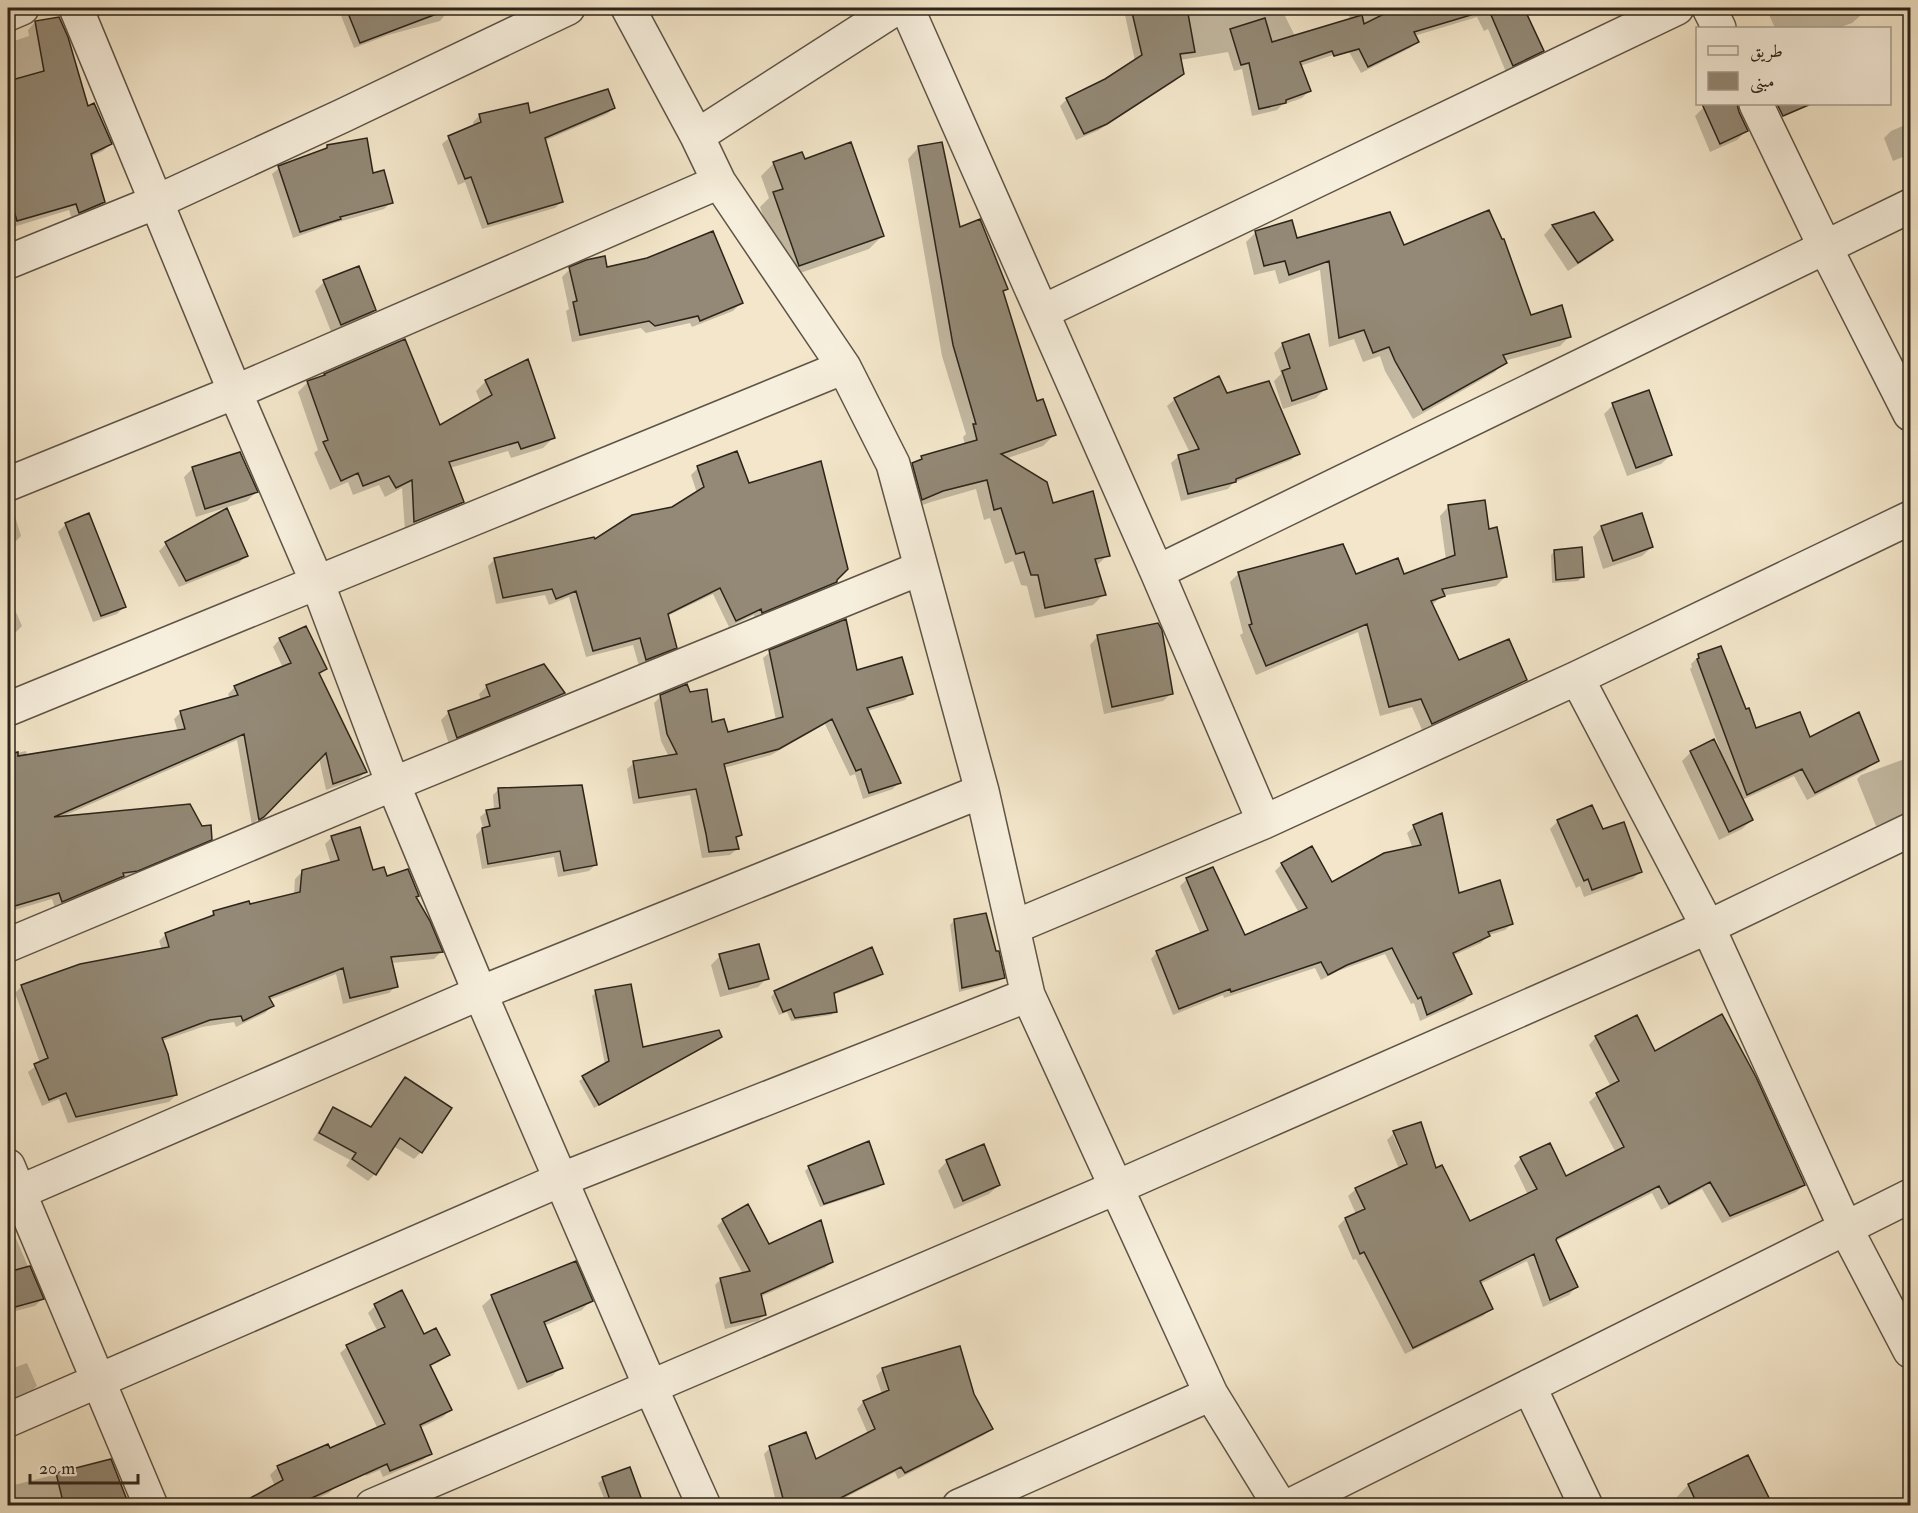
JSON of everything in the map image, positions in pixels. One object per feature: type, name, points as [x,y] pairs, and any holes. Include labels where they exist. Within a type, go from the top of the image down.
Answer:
[{"type":"street","points":[[8,14],[22,8]]},
{"type":"street","points":[[76,8],[235,392],[317,582],[393,784],[480,993],[704,1506]]},
{"type":"street","points":[[8,262],[156,202],[568,8]]},
{"type":"street","points":[[628,8],[697,136],[719,182],[844,367],[893,464],[982,791],[1028,994],[1211,1394],[1280,1506]]},
{"type":"street","points":[[697,136],[896,8]]},
{"type":"street","points":[[907,8],[1157,572],[1264,822]]},
{"type":"street","points":[[1042,312],[1677,8]]},
{"type":"street","points":[[1709,8],[1718,27]]},
{"type":"street","points":[[1756,105],[1825,247],[1911,414]]},
{"type":"street","points":[[8,484],[235,392],[719,182]]},
{"type":"street","points":[[1157,572],[1911,206]]},
{"type":"street","points":[[8,710],[844,367]]},
{"type":"street","points":[[1014,927],[1264,822],[1577,678],[1911,518]]},
{"type":"street","points":[[8,945],[393,784],[921,568]]},
{"type":"street","points":[[1577,678],[1708,927],[1846,1228],[1911,1351]]},
{"type":"street","points":[[151,1506],[11,1185],[982,791]]},
{"type":"street","points":[[372,1506],[1115,1188],[1708,927],[1911,830]]},
{"type":"street","points":[[8,1420],[560,1180],[1028,994]]},
{"type":"street","points":[[1289,1506],[1911,1196]]},
{"type":"street","points":[[1529,1386],[1586,1506]]},
{"type":"street","points":[[959,1506],[1211,1394]]},
{"type":"building","points":[[346,8],[446,8],[447,10],[360,43]]},
{"type":"building","points":[[1131,8],[1187,8],[1195,52],[1180,54],[1184,74],[1107,124],[1084,134],[1066,98],[1105,79],[1142,55]]},
{"type":"building","points":[[1396,8],[1470,8],[1471,15],[1414,32],[1419,42],[1368,67],[1359,49],[1334,56],[1332,51],[1300,62],[1311,91],[1286,100],[1286,103],[1259,109],[1249,63],[1241,65],[1230,29],[1265,18],[1272,42],[1362,15],[1364,24]]},
{"type":"building","points":[[1488,8],[1524,8],[1544,51],[1513,66]]},
{"type":"building","points":[[59,17],[68,37],[88,106],[94,103],[112,144],[91,154],[105,202],[79,213],[76,204],[17,221],[8,191],[8,81],[44,71],[35,21]]},
{"type":"building","points":[[608,89],[615,108],[545,138],[563,202],[488,224],[471,177],[465,179],[448,136],[481,122],[479,114],[528,103],[530,113]]},
{"type":"building","points":[[1702,105],[1737,105],[1748,131],[1720,144]]},
{"type":"building","points":[[1778,105],[1809,105],[1783,116]]},
{"type":"building","points":[[367,138],[373,173],[384,170],[393,203],[340,217],[341,219],[300,232],[278,166],[327,148],[327,145]]},
{"type":"building","points":[[851,142],[884,236],[799,266],[773,192],[783,189],[773,162],[802,152],[805,159]]},
{"type":"building","points":[[942,142],[960,227],[980,219],[1008,289],[1003,291],[1037,401],[1043,399],[1056,435],[1001,454],[1047,482],[1053,503],[1093,491],[1110,556],[1095,559],[1106,595],[1045,608],[1038,575],[1031,575],[1024,552],[1016,554],[1001,508],[994,510],[987,480],[943,491],[922,500],[912,463],[922,459],[921,456],[977,440],[973,424],[976,424],[953,345],[918,146]]},
{"type":"building","points":[[1489,210],[1504,239],[1531,315],[1562,305],[1571,337],[1503,355],[1507,363],[1423,410],[1389,347],[1373,353],[1364,330],[1339,338],[1329,261],[1289,275],[1285,261],[1264,266],[1255,231],[1292,220],[1297,238],[1390,212],[1404,245]]},
{"type":"building","points":[[1594,212],[1613,240],[1578,263],[1552,225]]},
{"type":"building","points":[[713,231],[743,303],[700,321],[698,316],[655,326],[649,321],[580,335],[573,302],[577,301],[569,267],[605,256],[607,267],[647,258]]},
{"type":"building","points":[[359,266],[376,310],[341,325],[323,280]]},
{"type":"building","points":[[1309,334],[1327,389],[1292,401],[1282,371],[1290,368],[1282,343]]},
{"type":"building","points":[[405,339],[440,425],[492,395],[485,380],[528,359],[555,438],[521,449],[518,442],[449,462],[464,502],[414,522],[412,480],[396,488],[389,476],[363,486],[358,473],[341,481],[323,442],[328,440],[307,381]]},
{"type":"building","points":[[1219,376],[1227,393],[1269,381],[1300,454],[1236,479],[1236,482],[1188,494],[1178,455],[1199,449],[1174,398]]},
{"type":"building","points":[[1649,390],[1672,455],[1636,468],[1612,403]]},
{"type":"building","points":[[737,451],[749,483],[821,461],[848,569],[837,582],[762,613],[761,609],[736,621],[720,588],[668,614],[677,648],[646,660],[640,638],[593,651],[576,591],[556,599],[552,589],[503,598],[494,558],[594,537],[595,539],[632,515],[672,507],[704,487],[697,466]]},
{"type":"building","points":[[240,452],[258,492],[205,509],[192,467]]},
{"type":"building","points":[[1485,500],[1489,529],[1497,527],[1507,577],[1442,589],[1445,596],[1431,601],[1459,660],[1509,639],[1527,680],[1432,724],[1421,699],[1389,707],[1367,624],[1266,666],[1249,625],[1252,624],[1238,572],[1343,544],[1356,574],[1398,558],[1404,574],[1455,555],[1448,505]]},
{"type":"building","points":[[227,508],[248,556],[186,581],[165,542]]},
{"type":"building","points":[[89,513],[126,607],[101,616],[65,523]]},
{"type":"building","points":[[1642,513],[1653,547],[1613,561],[1601,526]]},
{"type":"building","points":[[1582,547],[1584,577],[1556,580],[1554,550]]},
{"type":"building","points":[[846,619],[857,670],[902,657],[913,694],[867,708],[901,783],[869,793],[861,769],[856,771],[832,719],[779,749],[724,764],[742,835],[736,837],[739,849],[709,852],[696,789],[639,798],[633,761],[677,754],[667,734],[660,695],[687,684],[690,692],[707,689],[712,722],[724,719],[728,732],[783,717],[769,650]]},
{"type":"building","points":[[1158,623],[1162,630],[1173,694],[1112,707],[1097,635]]},
{"type":"building","points":[[306,626],[327,669],[319,673],[367,772],[333,784],[326,753],[259,820],[244,734],[54,817],[190,804],[202,826],[211,825],[212,840],[138,871],[123,873],[124,876],[62,902],[59,893],[8,908],[8,754],[18,752],[18,756],[185,729],[180,711],[238,695],[234,686],[291,663],[279,638]]},
{"type":"building","points":[[1721,646],[1756,728],[1800,712],[1810,737],[1859,712],[1879,761],[1815,793],[1802,769],[1747,795],[1697,659],[1698,654]]},
{"type":"building","points":[[544,664],[565,693],[457,738],[448,711],[490,696],[486,685]]},
{"type":"building","points":[[1714,739],[1753,820],[1729,832],[1690,751]]},
{"type":"building","points":[[582,785],[597,865],[564,871],[560,851],[488,864],[482,828],[490,826],[486,810],[500,808],[498,788]]},
{"type":"building","points":[[1592,805],[1603,829],[1624,822],[1642,872],[1592,890],[1588,879],[1584,881],[1557,820]]},
{"type":"building","points":[[1442,813],[1459,893],[1500,880],[1513,924],[1488,932],[1490,936],[1453,953],[1472,994],[1427,1015],[1421,997],[1418,999],[1392,948],[1347,965],[1328,975],[1321,962],[1231,992],[1230,989],[1179,1009],[1156,951],[1208,930],[1186,878],[1213,867],[1245,935],[1307,908],[1281,863],[1312,846],[1332,882],[1384,853],[1421,845],[1413,825]]},
{"type":"building","points":[[360,827],[373,870],[384,867],[387,876],[408,869],[419,896],[416,897],[430,921],[443,952],[391,957],[398,987],[350,998],[343,968],[269,997],[274,1006],[243,1021],[241,1016],[210,1020],[162,1038],[177,1095],[76,1117],[66,1093],[49,1100],[34,1064],[48,1058],[21,985],[80,964],[169,947],[165,933],[214,915],[213,911],[249,901],[250,904],[300,892],[302,870],[339,860],[331,836]]},
{"type":"building","points":[[986,913],[996,951],[999,951],[1005,978],[962,988],[954,919]]},
{"type":"building","points":[[759,944],[769,979],[729,989],[719,954]]},
{"type":"building","points":[[872,947],[883,974],[834,993],[837,1012],[795,1018],[791,1009],[783,1012],[774,991]]},
{"type":"building","points":[[631,984],[643,1047],[719,1030],[722,1037],[599,1105],[582,1076],[609,1061],[595,990]]},
{"type":"building","points":[[1722,1014],[1756,1077],[1805,1185],[1730,1216],[1710,1182],[1669,1204],[1659,1186],[1557,1238],[1578,1287],[1550,1300],[1534,1254],[1480,1281],[1493,1309],[1413,1348],[1364,1252],[1360,1254],[1345,1218],[1365,1209],[1355,1188],[1407,1164],[1393,1131],[1421,1122],[1436,1168],[1442,1165],[1470,1221],[1537,1189],[1520,1157],[1550,1143],[1566,1176],[1624,1147],[1596,1093],[1619,1081],[1595,1036],[1637,1015],[1655,1051]]},
{"type":"building","points":[[405,1077],[452,1108],[422,1153],[400,1138],[376,1175],[352,1159],[356,1153],[319,1133],[333,1107],[371,1127]]},
{"type":"building","points":[[869,1141],[884,1184],[824,1204],[808,1166]]},
{"type":"building","points":[[984,1144],[1000,1185],[963,1201],[946,1160]]},
{"type":"building","points":[[748,1204],[769,1244],[821,1220],[833,1262],[761,1294],[766,1315],[731,1323],[720,1278],[750,1271],[722,1219]]},
{"type":"building","points":[[576,1261],[593,1301],[544,1322],[563,1368],[527,1382],[491,1295]]},
{"type":"building","points":[[30,1266],[44,1299],[8,1309],[8,1272]]},
{"type":"building","points":[[402,1290],[424,1334],[436,1328],[450,1355],[430,1365],[452,1410],[420,1425],[432,1454],[390,1471],[387,1464],[294,1506],[236,1506],[283,1480],[277,1466],[328,1444],[330,1448],[385,1424],[346,1345],[385,1327],[374,1304]]},
{"type":"building","points":[[960,1346],[974,1394],[993,1429],[905,1473],[901,1467],[825,1506],[785,1506],[769,1446],[806,1432],[816,1459],[875,1429],[863,1401],[889,1390],[882,1368]]},
{"type":"building","points":[[1748,1455],[1773,1506],[1698,1506],[1688,1484]]},
{"type":"building","points":[[111,1459],[127,1500],[106,1506],[64,1506],[56,1473]]},
{"type":"building","points":[[630,1467],[644,1506],[612,1506],[602,1477]]}]
